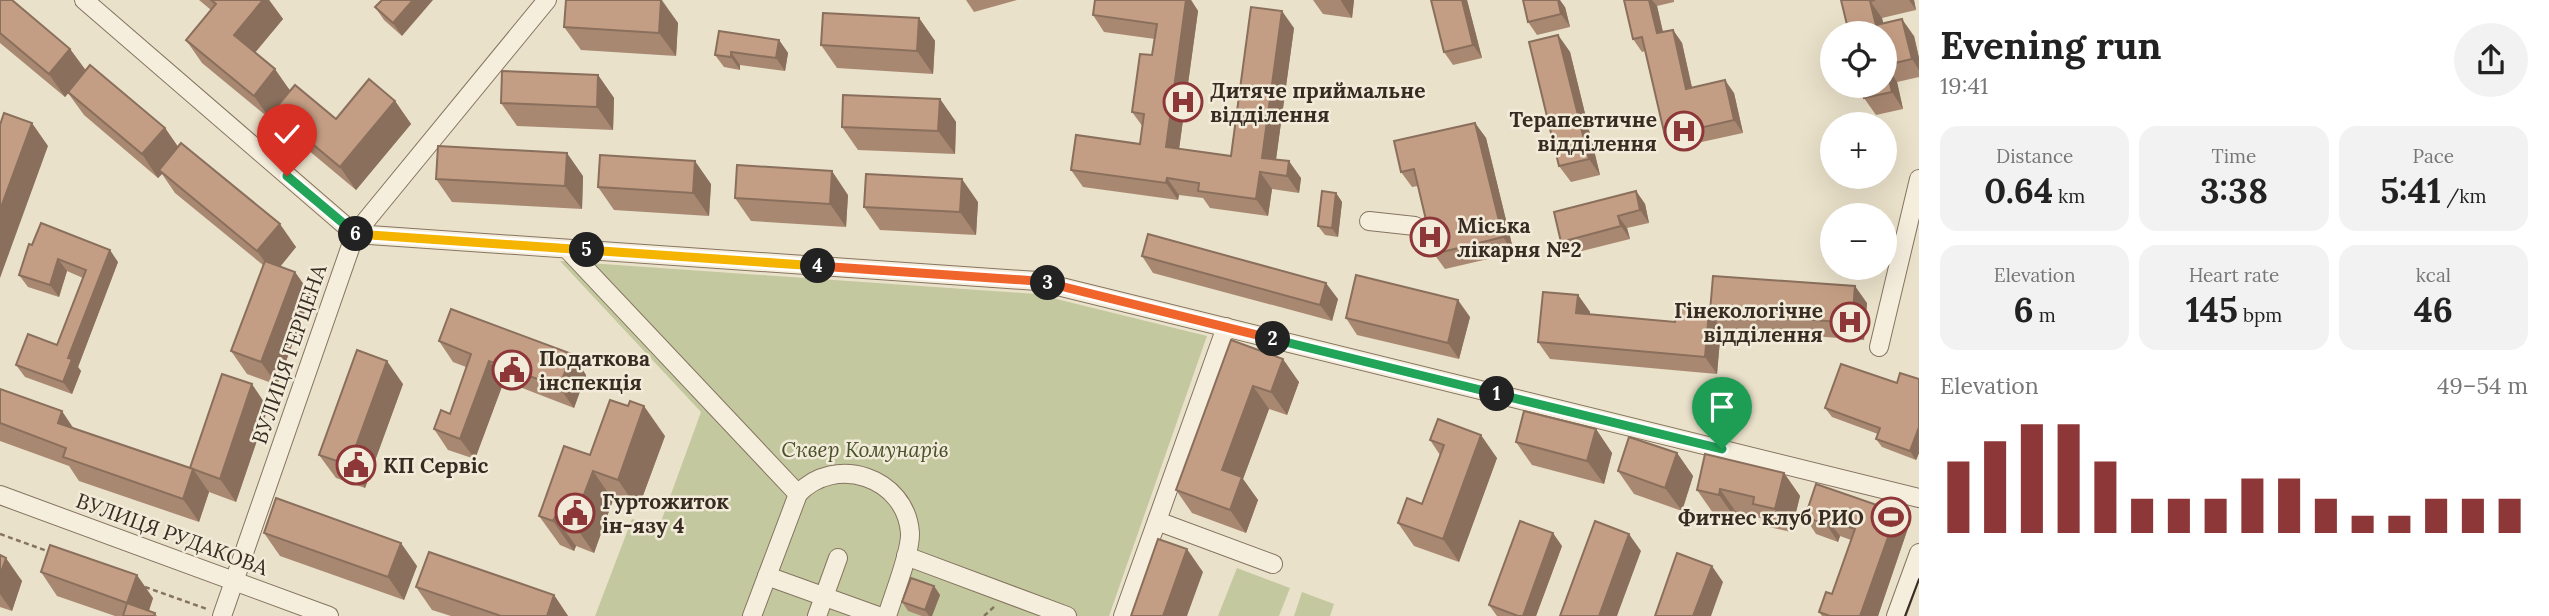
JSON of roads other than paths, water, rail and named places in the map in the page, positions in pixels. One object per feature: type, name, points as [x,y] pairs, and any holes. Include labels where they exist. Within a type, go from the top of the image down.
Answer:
[{"type":"street","points":[[84,0],[355,234],[1037,281],[1919,498]]},
{"type":"street","name":"ВУЛИЦЯ ГЕРЦЕНА","points":[[222,615],[355,234],[547,0]]},
{"type":"street","points":[[1879,347],[1919,179]]},
{"type":"street","points":[[1368,220],[1415,226]]},
{"type":"street","points":[[567,249],[798,494]]},
{"type":"street","points":[[1123,616],[1226,327]]},
{"type":"street","points":[[752,616],[767,576],[798,494],[808,483],[843,474],[876,481],[890,491],[901,504],[910,535],[887,614],[825,597],[767,576]]},
{"type":"street","name":"ВУЛИЦЯ РУДАКОВА","points":[[0,495],[329,616]]},
{"type":"street","points":[[1157,521],[1273,564]]},
{"type":"street","points":[[1896,616],[1919,553]]},
{"type":"street","points":[[906,556],[1067,616]]},
{"type":"street","points":[[817,616],[838,558]]},
{"type":"tram line","points":[[1905,616],[1919,579]]},
{"type":"place","name":"Дитяче приймальне відділення","points":[[1183,102]]},
{"type":"place","name":"Терапевтичне відділення","points":[[1684,131]]},
{"type":"place","name":"Міська лікарня №2","points":[[1430,237]]},
{"type":"place","name":"Гінекологічне відділення","points":[[1850,322]]},
{"type":"place","name":"Податкова інспекція","points":[[512,370]]},
{"type":"place","name":"КП Сервіс","points":[[356,465]]},
{"type":"place","name":"Гуртожиток ін-язу 4","points":[[575,513]]},
{"type":"place","name":"Фитнес клуб РИО","points":[[1891,517]]},
{"type":"park label","name":"Сквер Комунарів","points":[[865,449]]}]
